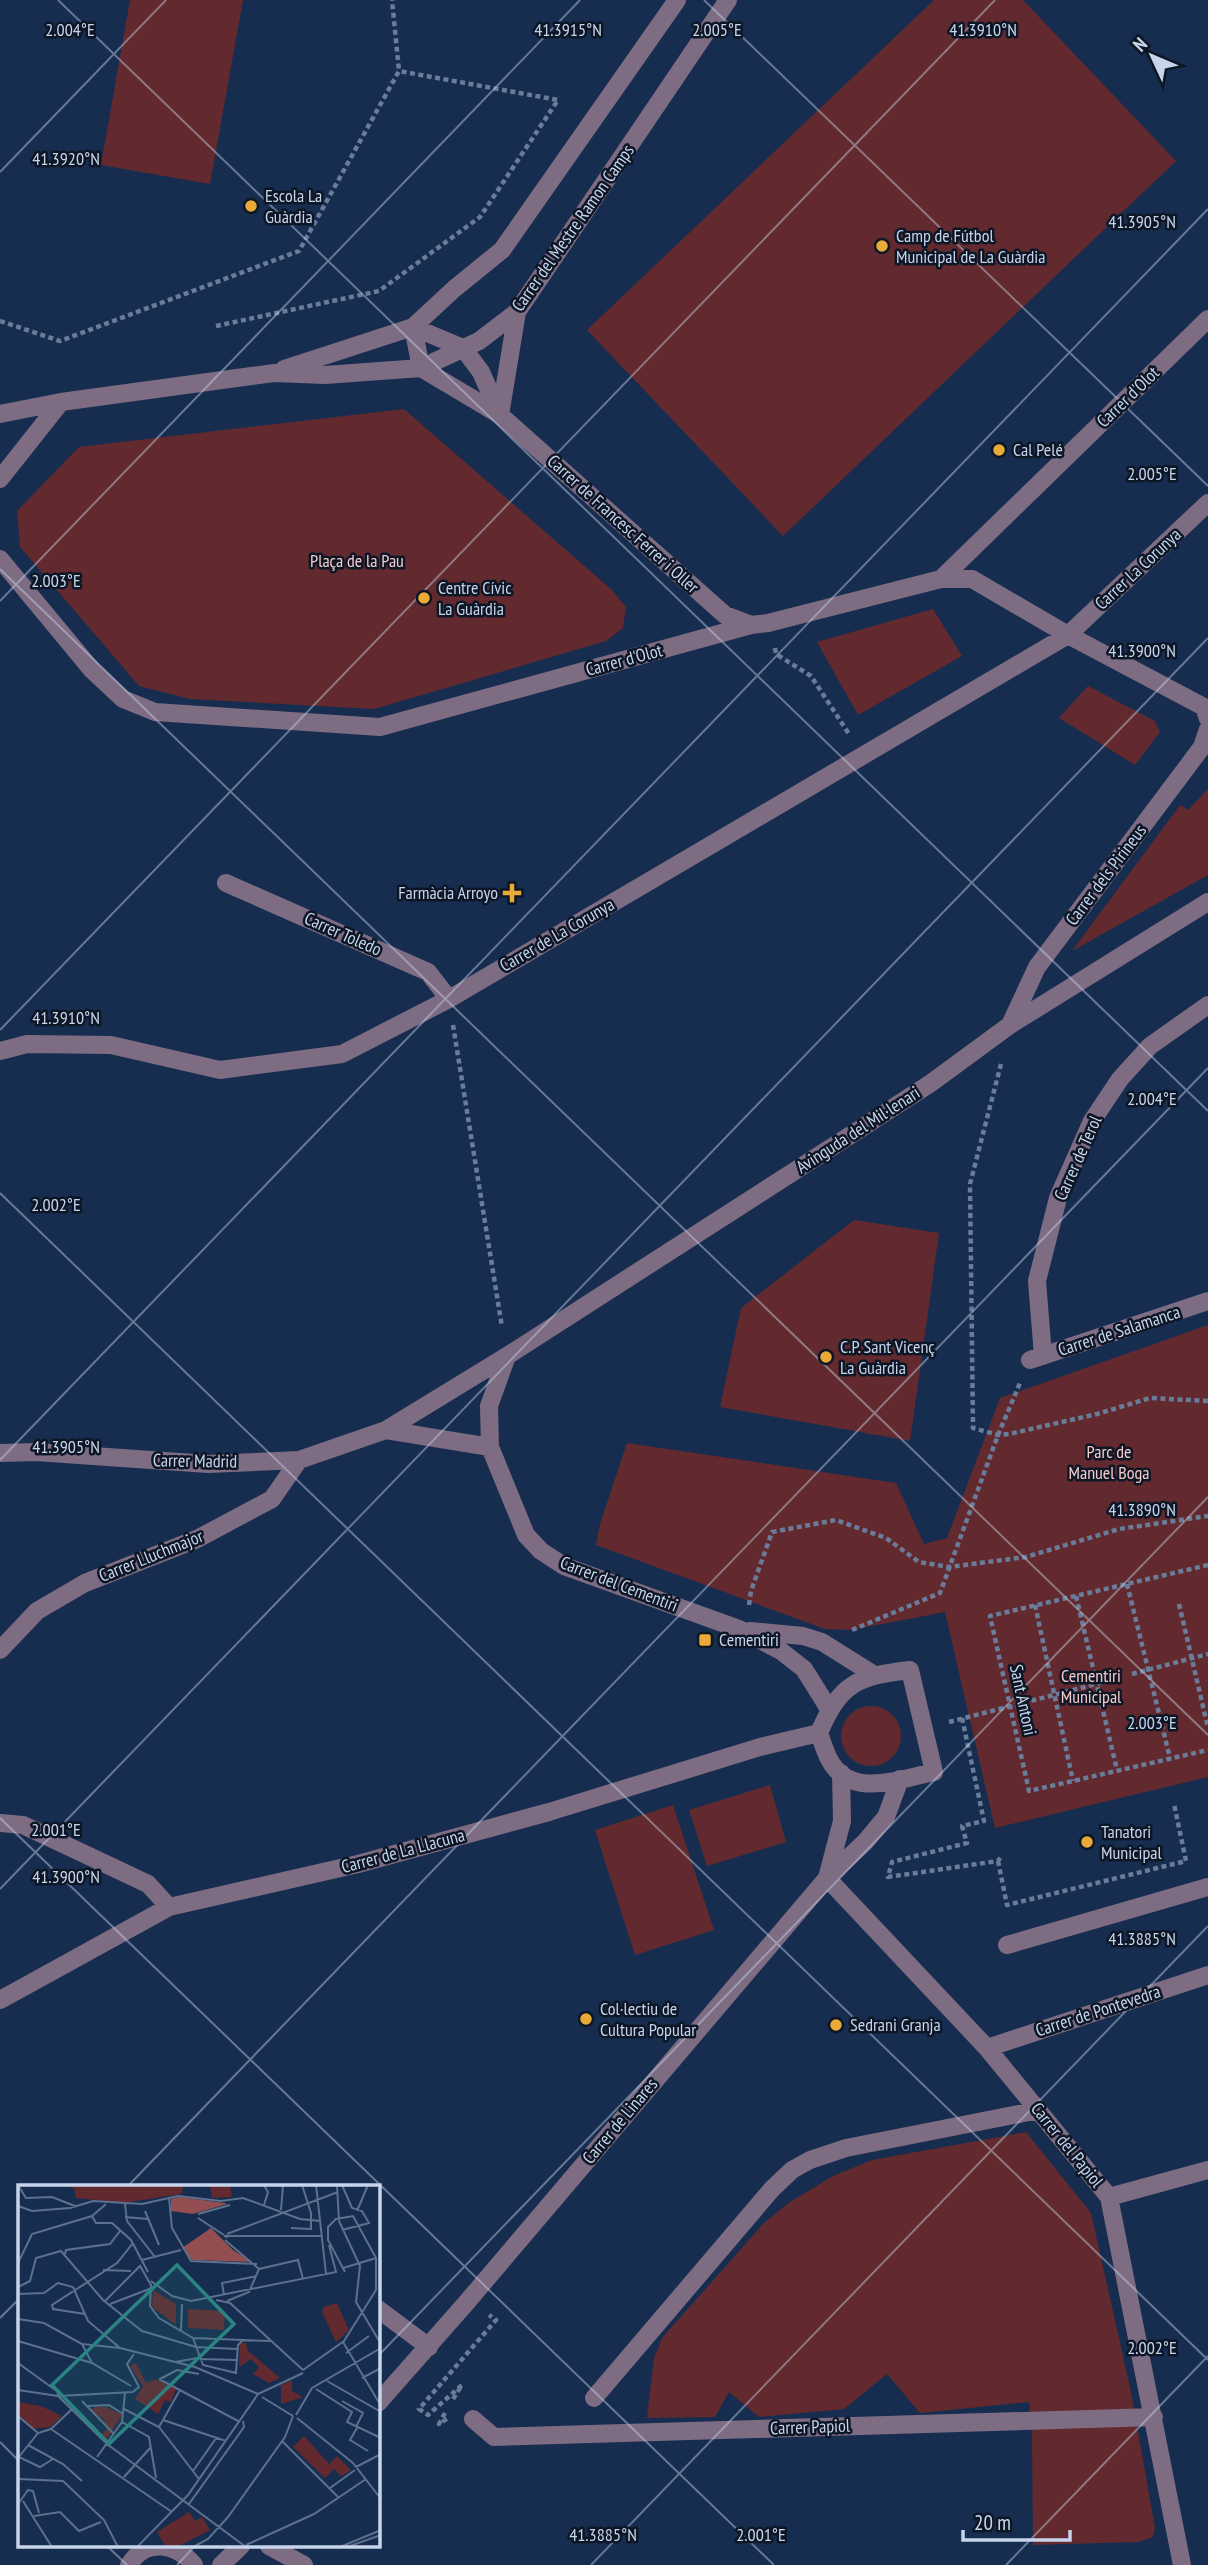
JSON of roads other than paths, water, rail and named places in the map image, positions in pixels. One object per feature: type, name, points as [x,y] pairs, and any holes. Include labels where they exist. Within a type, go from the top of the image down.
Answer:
[{"type":"street","name":"Carrer del Mestre Ramon Camps","points":[[274,373],[413,327],[502,250],[677,0]]},
{"type":"street","name":"Carrer del Mestre Ramon Camps","points":[[0,414],[61,402],[274,373],[325,375],[421,368],[479,341],[517,312],[728,0]]},
{"type":"street","points":[[500,415],[517,312]]},
{"type":"street","name":"Carrer d'Olot","points":[[0,559],[92,670],[123,699],[155,712],[380,727],[760,624],[941,579],[1208,319]]},
{"type":"street","points":[[413,327],[463,348]]},
{"type":"street","points":[[413,327],[421,368]]},
{"type":"street","name":"Carrer de Francesc Ferrer i Oller","points":[[463,348],[481,372],[500,415]]},
{"type":"street","name":"Carrer de Francesc Ferrer i Oller","points":[[421,368],[500,415],[725,615],[760,624]]},
{"type":"street","points":[[0,479],[61,402]]},
{"type":"street","name":"Carrer La Corunya","points":[[1068,635],[1208,503]]},
{"type":"street","points":[[941,579],[972,579],[1068,635],[1204,707],[1208,719]]},
{"type":"street","name":"Carrer de La Corunya","points":[[0,1051],[27,1044],[111,1045],[220,1070],[342,1054],[449,999],[1068,635]]},
{"type":"street","name":"Carrer dels Pirineus","points":[[1010,1025],[1038,967],[1202,747],[1208,729]]},
{"type":"street","name":"Carrer Toledo","points":[[226,883],[428,972],[449,999]]},
{"type":"street","name":"Avinguda del Mil·lenari","points":[[507,1356],[931,1083],[1010,1025],[1208,902]]},
{"type":"street","name":"Carrer de Terol","points":[[1037,1358],[1037,1281],[1058,1198],[1092,1121],[1120,1079],[1150,1046],[1208,1005]]},
{"type":"street","name":"Carrer de Salamanca","points":[[1037,1358],[1208,1301]]},
{"type":"street","name":"Carrer Madrid","points":[[0,1453],[36,1452],[208,1464],[299,1460],[386,1430],[507,1356]]},
{"type":"street","name":"Carrer del Cementiri","points":[[507,1356],[489,1406],[490,1447],[526,1535],[541,1551],[564,1566],[740,1630],[781,1651],[804,1669],[829,1709]]},
{"type":"street","name":"Carrer Madrid","points":[[386,1430],[490,1447]]},
{"type":"street","name":"Carrer Lluchmajor","points":[[0,1650],[37,1611],[85,1583],[197,1539],[272,1499],[299,1460]]},
{"type":"street","name":"Carrer del Cementiri","points":[[740,1630],[803,1636],[822,1642],[873,1674]]},
{"type":"street","points":[[910,1670],[934,1772],[868,1785],[856,1782],[841,1773],[830,1760],[819,1733],[829,1709],[853,1684],[873,1674],[910,1670]]},
{"type":"street","name":"Carrer de La Llacuna","points":[[0,2000],[169,1907],[371,1860],[549,1812],[760,1747],[819,1733]]},
{"type":"street","name":"Carrer de Linares","points":[[827,1878],[842,1821],[841,1773]]},
{"type":"street","name":"Carrer de Linares","points":[[380,2401],[429,2347],[827,1878],[865,1842],[886,1816],[900,1779]]},
{"type":"street","points":[[0,1823],[23,1825],[148,1884],[169,1907]]},
{"type":"street","name":"Carrer del Papiol","points":[[827,1878],[987,2048],[1109,2197],[1182,2565]]},
{"type":"street","points":[[1007,1945],[1208,1887]]},
{"type":"street","name":"Carrer de Pontevedra","points":[[987,2048],[1208,1975]]},
{"type":"street","points":[[593,2398],[772,2189],[792,2170],[810,2160],[846,2148],[1039,2110]]},
{"type":"street","points":[[1109,2197],[1208,2170]]},
{"type":"street","points":[[380,2310],[429,2347]]},
{"type":"street","name":"Carrer de Linares","points":[[380,2389],[413,2365]]},
{"type":"street","name":"Carrer Papiol","points":[[473,2419],[494,2437],[1154,2417]]},
{"type":"street","points":[[129,2565],[133,2558],[150,2548]]},
{"type":"street","points":[[168,2548],[186,2555],[194,2565]]},
{"type":"street","points":[[221,2565],[240,2548]]},
{"type":"street","points":[[273,2548],[304,2565]]},
{"type":"street","points":[[303,2548],[309,2565]]},
{"type":"place","name":"Escola La Guàrdia","points":[[251,206]]},
{"type":"place","name":"Camp de Fútbol Municipal de La Guàrdia","points":[[882,246]]},
{"type":"place","name":"Cal Pelé","points":[[999,450]]},
{"type":"place","name":"Centre Cívic La Guàrdia","points":[[424,598]]},
{"type":"place","name":"Farmàcia Arroyo","points":[[512,893]]},
{"type":"place","name":"C.P. Sant Vicenç La Guàrdia","points":[[826,1357]]},
{"type":"place","name":"Cementiri","points":[[705,1640]]},
{"type":"place","name":"Tanatori Municipal","points":[[1087,1842]]},
{"type":"place","name":"Col·lectiu de Cultura Popular","points":[[586,2019]]},
{"type":"place","name":"Sedrani Granja","points":[[836,2025]]},
{"type":"park label","name":"Plaça de la Pau","points":[[357,561]]},
{"type":"park label","name":"Parc de Manuel Boga","points":[[1109,1462]]},
{"type":"park label","name":"Cementiri Municipal","points":[[1091,1686]]}]
